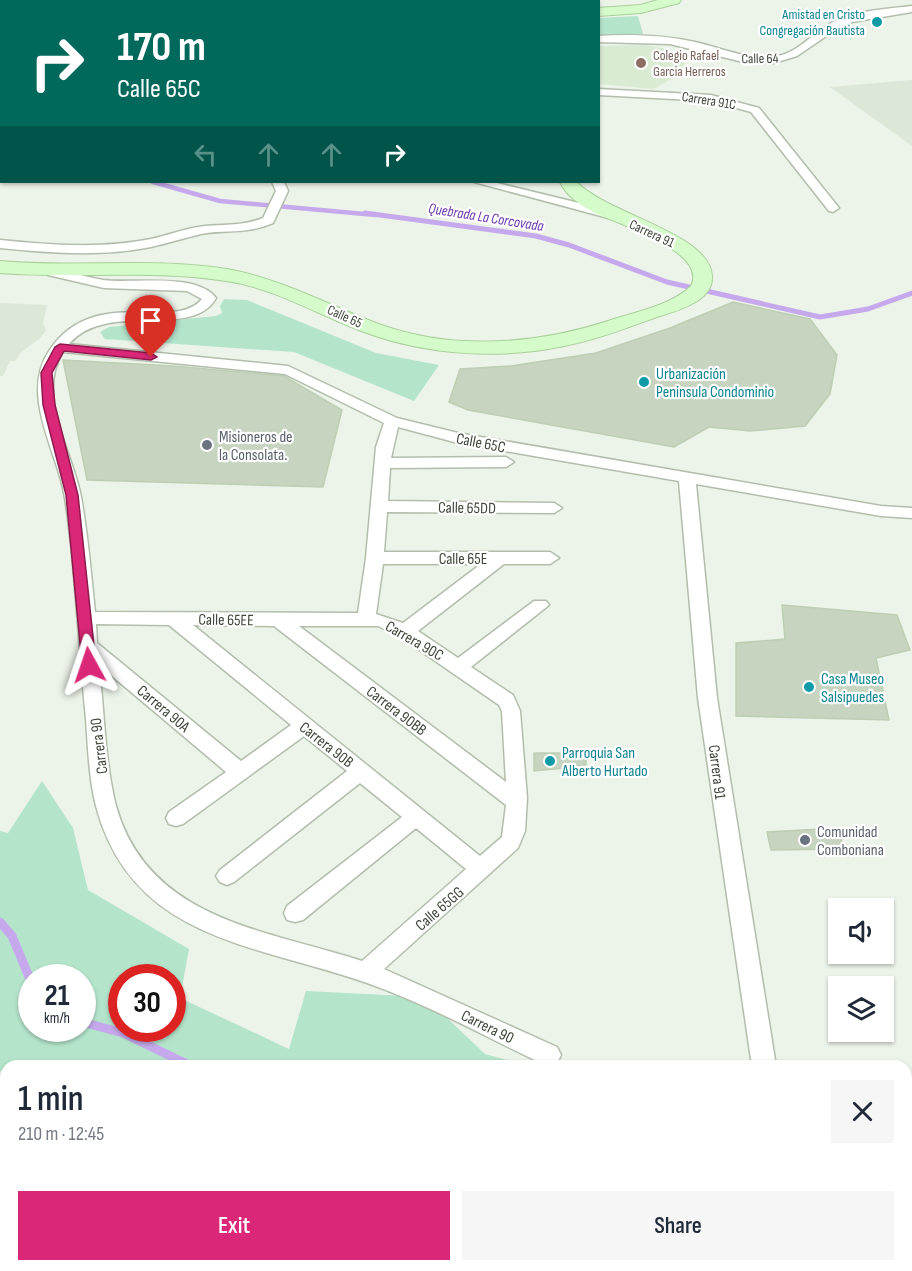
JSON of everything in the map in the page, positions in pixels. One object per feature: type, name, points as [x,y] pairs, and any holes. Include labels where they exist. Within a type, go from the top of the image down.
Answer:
[{"type":"main road","points":[[600,12],[641,9],[674,0]]},
{"type":"main road","name":"Carrera 91","points":[[569,183],[584,199],[616,216],[672,240],[690,253],[701,267],[703,274],[700,287],[686,298]]},
{"type":"main road","name":"Calle 65","points":[[0,267],[53,272],[179,270],[227,275],[287,292],[390,334],[421,342],[484,346],[564,340],[686,298]]},
{"type":"street","name":"Calle 64","points":[[600,39],[658,39],[694,45],[741,60],[772,60],[798,54],[844,21],[912,9]]},
{"type":"street","name":"Carrera 91C","points":[[602,95],[702,97],[755,110],[833,208]]},
{"type":"street","points":[[0,244],[58,250],[110,248],[150,243],[203,230],[250,228],[264,223],[271,216],[281,195],[278,183]]},
{"type":"street","points":[[484,183],[616,216]]},
{"type":"street","name":"Carrera 90","points":[[53,272],[104,284],[189,287],[203,292],[209,298],[200,308],[189,312],[116,317],[92,322],[76,329],[60,347],[46,373],[46,390],[72,495],[106,806],[118,841],[136,872],[164,899],[195,919],[365,972],[418,993],[549,1055]]},
{"type":"street","name":"Calle 65C","points":[[60,347],[288,370],[392,421],[490,445],[687,476],[881,511],[912,513]]},
{"type":"street","name":"Carrera 90C","points":[[392,421],[386,436],[382,463],[375,558],[366,618],[380,620],[405,631],[501,695],[509,705],[515,800],[514,836],[511,842]]},
{"type":"street","points":[[382,463],[506,462]]},
{"type":"street","name":"Carrera 91","points":[[687,476],[693,572],[722,801],[763,1060]]},
{"type":"street","name":"Calle 65DD","points":[[380,506],[554,508]]},
{"type":"street","points":[[405,631],[502,557]]},
{"type":"street","name":"Calle 65E","points":[[375,558],[550,558]]},
{"type":"street","points":[[460,666],[540,605]]},
{"type":"street","name":"Calle 65EE","points":[[87,618],[279,620],[366,618]]},
{"type":"street","name":"Carrera 90B","points":[[172,618],[482,870]]},
{"type":"street","name":"Carrera 90BB","points":[[279,620],[515,800]]},
{"type":"street","name":"Carrera 90A","points":[[87,644],[240,772]]},
{"type":"street","points":[[176,818],[304,726]]},
{"type":"street","points":[[226,876],[361,771]]},
{"type":"street","points":[[295,913],[416,817]]},
{"type":"street","name":"Calle 65GG","points":[[365,972],[511,842]]},
{"type":"shaded area","points":[[638,16],[643,34],[600,36],[600,18]]},
{"type":"shaded area","name":"Colegio Rafael Garcia Herreros","points":[[646,45],[663,48],[680,56],[688,69],[654,89],[600,84],[600,46]]},
{"type":"shaded area","points":[[912,80],[912,146],[830,87]]},
{"type":"shaded area","points":[[224,299],[247,300],[376,353],[439,365],[414,401],[294,352],[105,339],[100,332],[109,327],[216,316],[222,313],[220,306]]},
{"type":"shaded area","points":[[0,303],[47,305],[43,323],[46,330],[40,338],[20,353],[15,361],[10,361],[3,376],[0,376]]},
{"type":"shaded area","points":[[42,781],[73,828],[88,890],[189,949],[186,965],[108,964],[108,1042],[186,1042],[186,1001],[289,1049],[306,991],[425,997],[485,1054],[507,1060],[0,1060],[0,831],[8,833]]},
{"type":"building","name":"Urbanización Peninsula Condominio","points":[[733,302],[810,319],[837,355],[830,394],[805,426],[750,431],[709,427],[674,447],[468,410],[449,402],[460,369],[511,366],[596,353],[670,328]]},
{"type":"building","name":"Misioneros de la Consolata.","points":[[63,360],[173,366],[284,376],[342,410],[323,487],[87,480]]},
{"type":"building","name":"Casa Museo Salsipuedes","points":[[782,605],[897,615],[910,650],[876,658],[889,720],[736,716],[736,643],[785,639]]},
{"type":"building","name":"Parroquia San Alberto Hurtado","points":[[534,753],[586,753],[586,766],[534,771]]},
{"type":"building","name":"Comunidad Comboniana","points":[[839,828],[843,849],[771,850],[767,832]]},
{"type":"waterway","name":"Quebrada La Corcovada","points":[[157,183],[220,201],[376,215]]},
{"type":"waterway","name":"Quebrada La Corcovada","points":[[365,213],[536,236],[569,245],[667,282],[820,317],[868,309],[912,293]]},
{"type":"waterway","points":[[0,922],[12,936],[24,964]]},
{"type":"waterway","points":[[96,1026],[123,1033],[179,1060]]},
{"type":"place","name":"Amistad en Cristo Congregación Bautista","points":[[877,22]]},
{"type":"place","name":"Colegio Rafael Garcia Herreros","points":[[641,63]]},
{"type":"place","name":"Urbanización Peninsula Condominio","points":[[644,382]]},
{"type":"place","name":"Misioneros de la Consolata.","points":[[207,445]]},
{"type":"place","name":"Casa Museo Salsipuedes","points":[[809,687]]},
{"type":"place","name":"Parroquia San Alberto Hurtado","points":[[550,761]]},
{"type":"place","name":"Comunidad Comboniana","points":[[805,840]]},
{"type":"route","points":[[89,665],[87,618],[72,495],[49,405],[46,373],[60,347],[151,357]]}]
